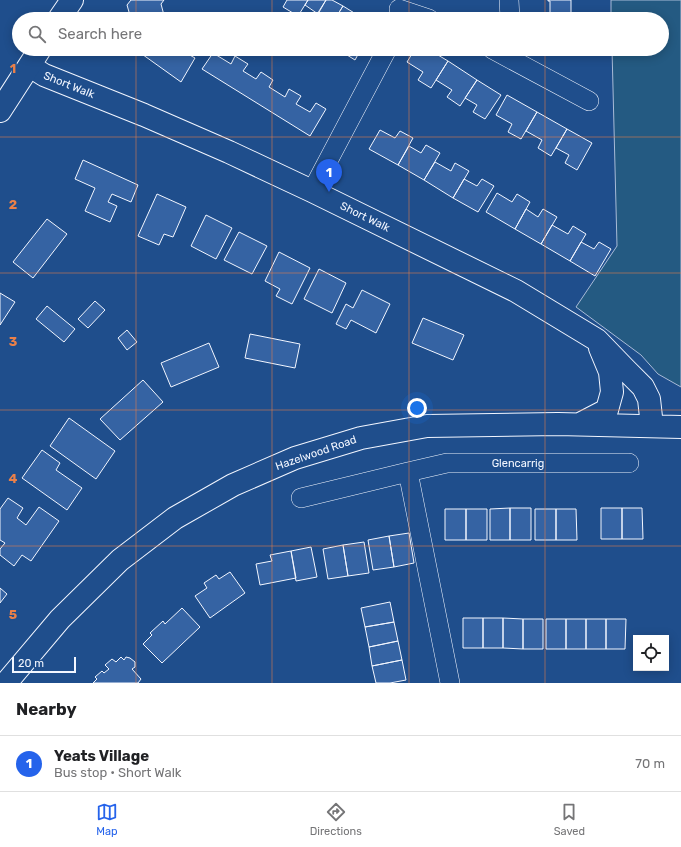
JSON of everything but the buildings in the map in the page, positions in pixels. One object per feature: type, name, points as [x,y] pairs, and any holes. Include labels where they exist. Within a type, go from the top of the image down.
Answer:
[{"type":"main road","points":[[64,12],[72,0]]},
{"type":"main road","points":[[0,111],[35,58]]},
{"type":"main road","name":"Short Walk","points":[[35,58],[38,72],[144,115],[312,191],[516,291],[597,340],[643,387],[649,399],[652,426]]},
{"type":"main road","points":[[579,425],[607,410],[612,392],[610,372],[597,340]]},
{"type":"main road","name":"Hazelwood Road","points":[[6,683],[60,619],[120,560],[175,518],[233,485],[295,458],[361,438],[427,426],[579,425],[681,427]]},
{"type":"street","points":[[510,0],[510,12]]},
{"type":"street","points":[[312,191],[382,56]]},
{"type":"street","points":[[513,56],[588,101]]},
{"type":"street","name":"Glencarrig","points":[[301,498],[447,463],[629,463]]},
{"type":"street","points":[[408,472],[450,683]]},
{"type":"shaded area","points":[[611,0],[681,0],[681,387],[658,374],[641,355],[576,307],[617,246],[612,56],[669,56],[669,12],[611,12]]},
{"type":"place","name":"Yeats Village","points":[[329,192]]}]
